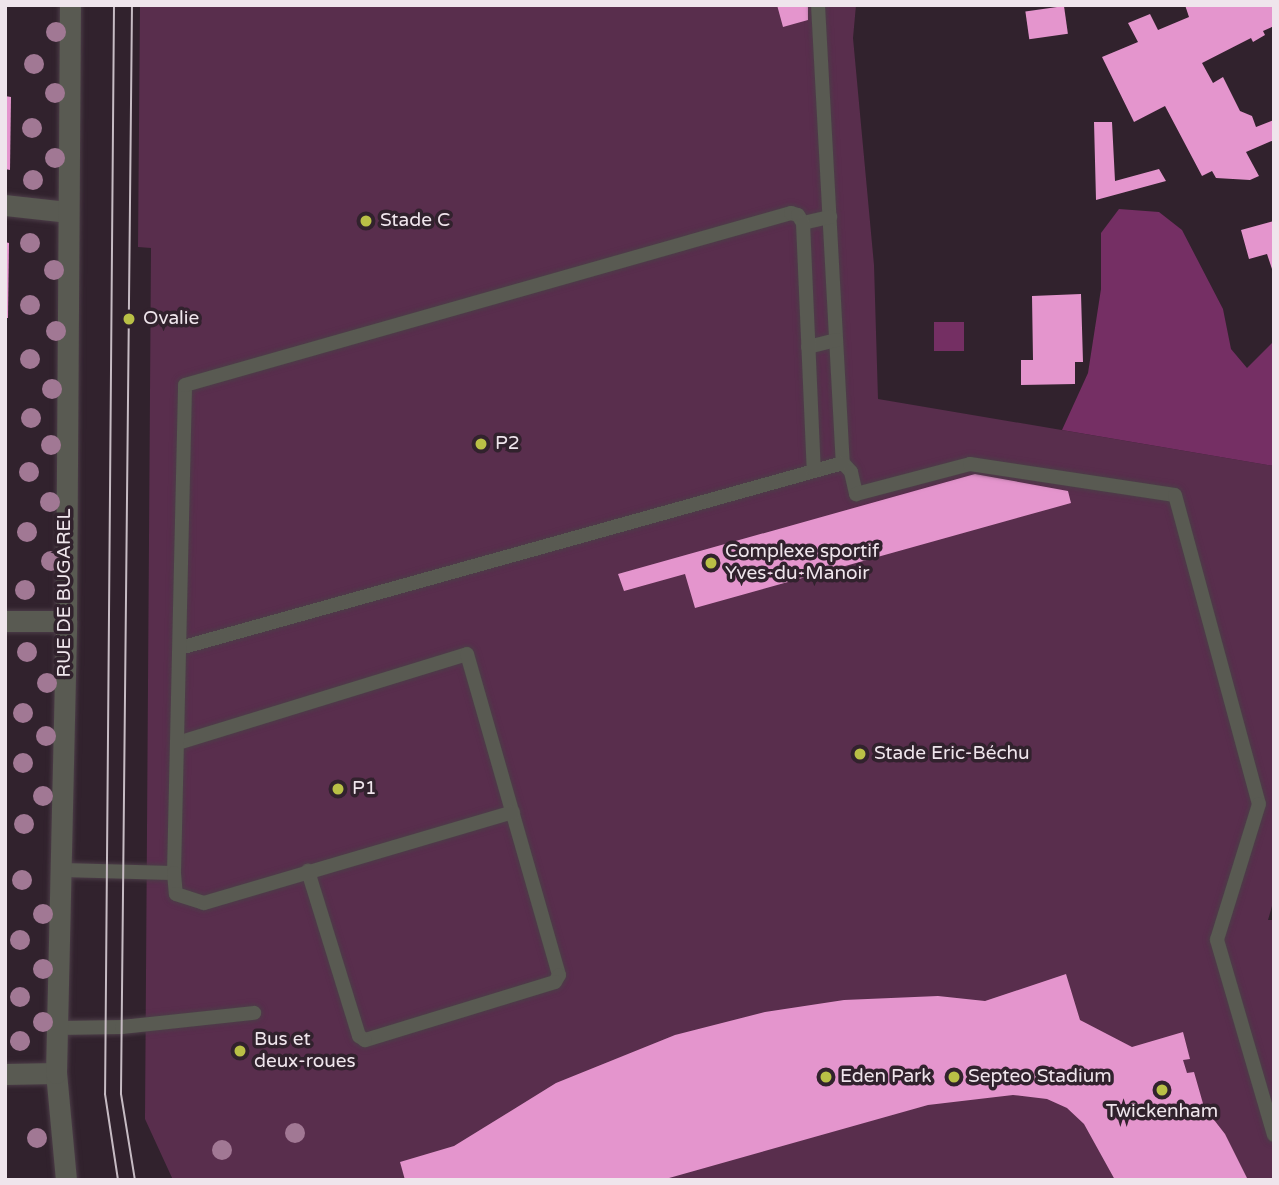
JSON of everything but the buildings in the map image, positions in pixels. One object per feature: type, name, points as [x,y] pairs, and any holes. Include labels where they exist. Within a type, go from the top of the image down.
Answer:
[{"type":"street","name":"RUE DE BUGAREL","points":[[66,1180],[56,1073],[66,621],[70,5]]},
{"type":"street","points":[[5,205],[68,212]]},
{"type":"street","points":[[5,621],[66,621]]},
{"type":"street","points":[[5,1074],[56,1073]]},
{"type":"lane","points":[[818,5],[843,463],[851,472],[856,494],[970,464],[1175,495],[1259,804],[1217,940],[1274,1135]]},
{"type":"lane","points":[[513,812],[204,903],[176,894],[174,873],[185,385],[786,214],[799,215],[803,223],[814,471]]},
{"type":"lane","points":[[803,223],[830,217]]},
{"type":"lane","points":[[808,347],[836,340]]},
{"type":"lane","points":[[180,648],[843,463]]},
{"type":"lane","points":[[178,743],[467,654],[559,975],[555,982],[365,1040],[359,1036],[308,871]]},
{"type":"lane","points":[[60,870],[174,873]]},
{"type":"lane","points":[[58,1028],[122,1027],[254,1013]]},
{"type":"shaded area","name":"Complexe sportif Yves-du-Manoir","points":[[140,5],[856,5],[853,38],[874,265],[878,399],[1274,466],[1274,899],[1268,920],[1274,920],[1274,1180],[173,1180],[145,1119],[151,248],[138,247]]},
{"type":"shaded area","points":[[1119,209],[1159,212],[1182,230],[1223,309],[1231,349],[1247,368],[1274,341],[1274,466],[1062,430],[1088,373],[1101,289],[1101,233]]},
{"type":"shaded area","points":[[934,322],[964,322],[964,351],[934,351]]},
{"type":"tram line","points":[[114,5],[105,1094],[118,1180]]},
{"type":"tram line","points":[[132,5],[121,1094],[135,1180]]},
{"type":"place","name":"Stade C","points":[[366,221]]},
{"type":"place","name":"Ovalie","points":[[129,319]]},
{"type":"place","name":"P2","points":[[481,444]]},
{"type":"place","name":"Complexe sportif Yves-du-Manoir","points":[[711,563]]},
{"type":"place","name":"Stade Eric-Béchu","points":[[860,754]]},
{"type":"place","name":"P1","points":[[338,789]]},
{"type":"place","name":"Bus et deux-roues","points":[[240,1051]]},
{"type":"place","name":"Eden Park","points":[[826,1077]]},
{"type":"place","name":"Septeo Stadium","points":[[954,1077]]},
{"type":"place","name":"Twickenham","points":[[1162,1090]]}]
